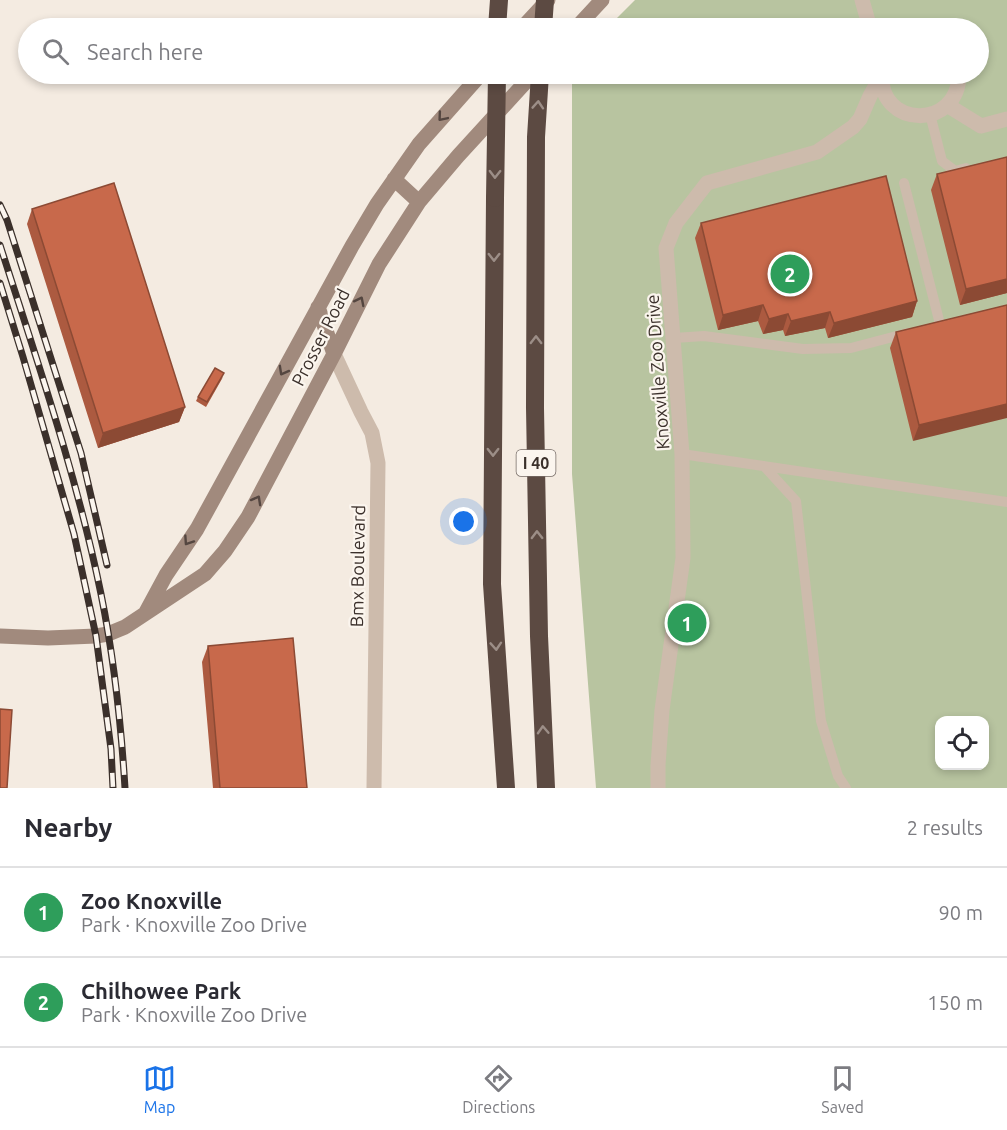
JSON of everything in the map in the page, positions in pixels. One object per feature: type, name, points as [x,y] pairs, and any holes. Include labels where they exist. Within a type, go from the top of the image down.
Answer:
[{"type":"highway","points":[[498,18],[499,0]]},
{"type":"highway","points":[[544,18],[547,0]]},
{"type":"highway","name":"I 40","points":[[497,84],[492,584],[506,788]]},
{"type":"highway","name":"I 40","points":[[539,84],[536,137],[535,408],[538,636],[546,788]]},
{"type":"street","points":[[531,18],[547,0]]},
{"type":"street","points":[[585,18],[602,0]]},
{"type":"street","points":[[862,0],[867,18]]},
{"type":"street","name":"Prosser Road","points":[[145,615],[166,575],[197,529],[357,238],[419,144],[472,84]]},
{"type":"street","name":"Prosser Road","points":[[0,636],[48,638],[108,634],[145,615],[205,574],[225,551],[248,517],[379,264],[418,202],[524,84]]},
{"type":"street","name":"Knoxville Zoo Drive","points":[[658,788],[662,710],[683,558],[682,454],[666,248],[676,223],[707,183],[817,152],[853,127],[860,119],[877,84]]},
{"type":"street","points":[[883,84],[891,103],[901,111],[925,116],[947,105],[959,84]]},
{"type":"street","points":[[947,105],[981,126],[1007,119]]},
{"type":"street","points":[[394,179],[418,202]]},
{"type":"street","points":[[318,307],[334,354]]},
{"type":"street","name":"Bmx Boulevard","points":[[334,354],[372,433],[378,463],[374,788]]},
{"type":"lane","points":[[930,114],[942,162],[955,171],[976,166]]},
{"type":"lane","points":[[674,338],[704,336],[802,349],[851,348],[934,326],[904,183]]},
{"type":"lane","points":[[682,454],[1007,502]]},
{"type":"lane","points":[[764,466],[796,501],[821,721],[838,776],[846,788]]},
{"type":"green space","points":[[635,0],[1007,0],[1007,788],[596,788],[572,474],[572,84],[989,84],[989,18],[617,18]]},
{"type":"building","points":[[1007,157],[1007,279],[966,289],[937,174]]},
{"type":"building","points":[[886,176],[917,301],[834,323],[830,312],[791,321],[788,314],[769,319],[763,305],[723,315],[701,223]]},
{"type":"building","points":[[114,183],[185,407],[103,433],[32,209]]},
{"type":"building","points":[[1007,305],[1007,404],[919,425],[896,332]]},
{"type":"building","points":[[215,368],[224,373],[207,402],[198,397]]},
{"type":"building","points":[[293,638],[307,788],[220,788],[208,646]]},
{"type":"building","points":[[0,709],[12,710],[7,788],[0,788]]},
{"type":"railway","points":[[0,205],[7,220],[81,453],[107,565]]},
{"type":"railway","points":[[0,245],[55,419],[91,550],[106,618],[113,666],[125,788]]},
{"type":"railway","points":[[0,283],[74,534],[96,636],[111,749],[113,788]]},
{"type":"place","name":"Chilhowee Park","points":[[790,274]]},
{"type":"place","name":"Zoo Knoxville","points":[[687,623]]}]
